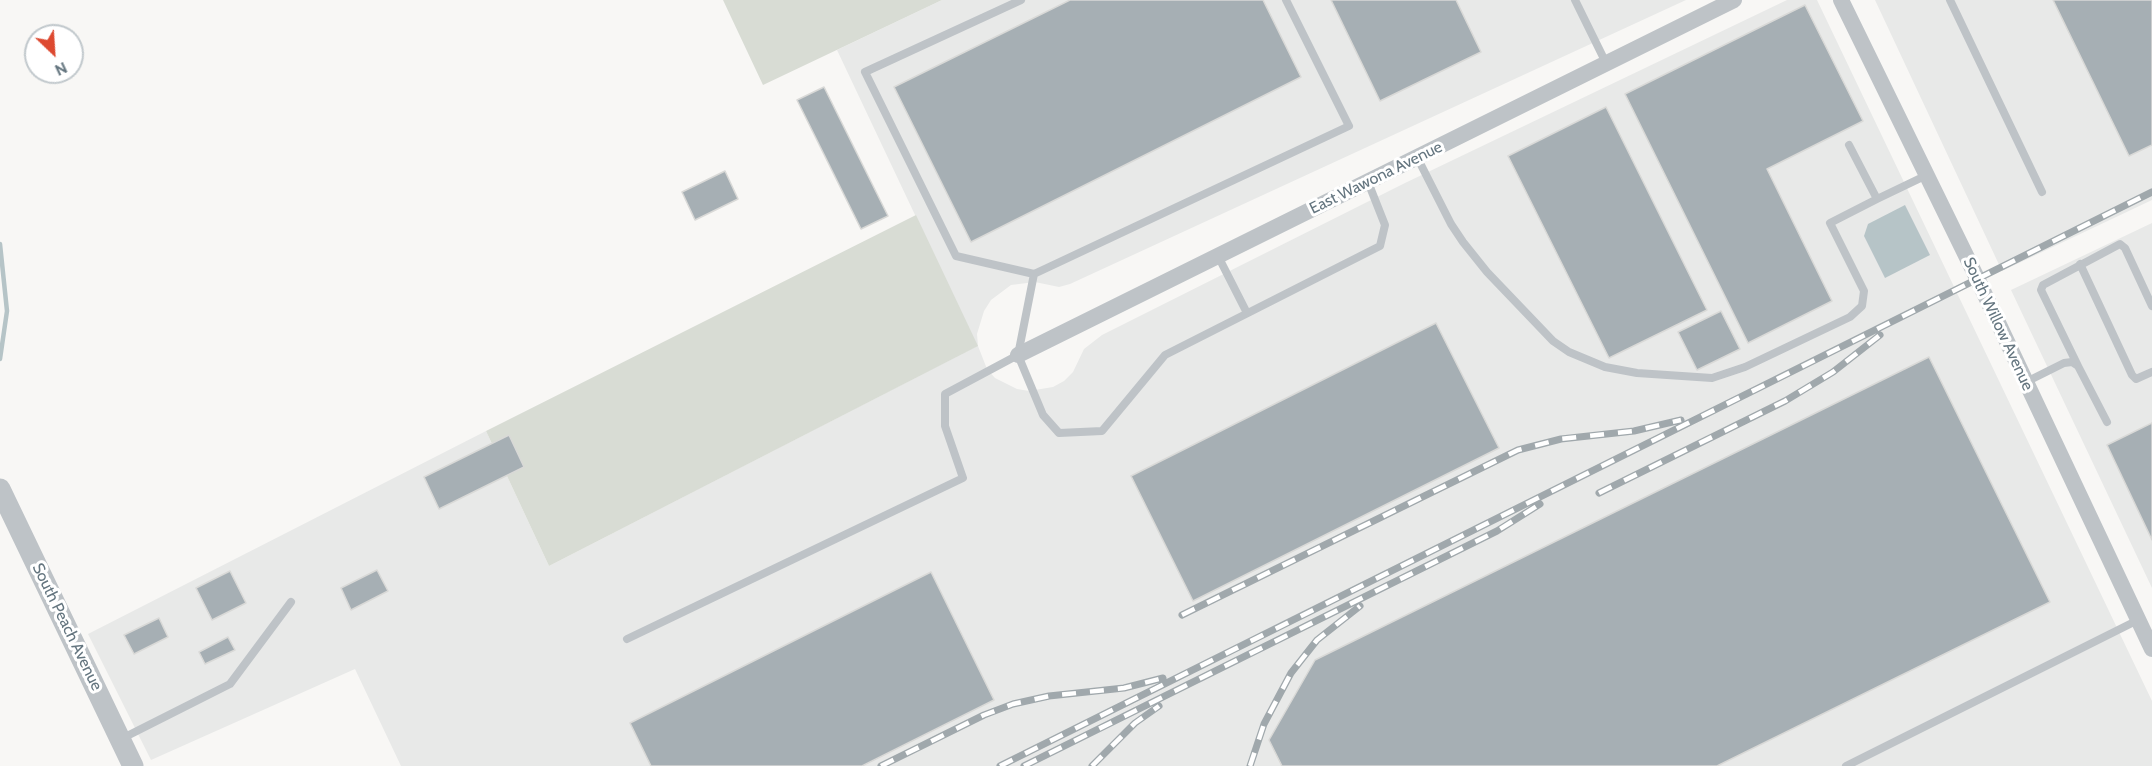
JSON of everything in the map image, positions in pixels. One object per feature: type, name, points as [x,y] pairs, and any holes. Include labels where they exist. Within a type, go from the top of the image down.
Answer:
[{"type":"street","name":"East Wawona Avenue","points":[[1018,355],[1734,0]]},
{"type":"street","name":"South Willow Avenue","points":[[1841,0],[1927,175],[2152,649]]},
{"type":"street","name":"South Peach Avenue","points":[[0,489],[134,766]]},
{"type":"lane","points":[[1021,0],[865,72],[956,256],[1034,274],[1349,126],[1286,0]]},
{"type":"lane","points":[[1575,0],[1606,63]]},
{"type":"lane","points":[[1950,0],[2042,192]]},
{"type":"lane","points":[[1849,145],[1877,200]]},
{"type":"lane","points":[[1418,157],[1445,214],[1463,242],[1487,272],[1553,341],[1569,352],[1605,367],[1637,373],[1712,378],[1745,367],[1850,317],[1862,306],[1863,291],[1830,223],[1927,175]]},
{"type":"lane","points":[[1034,274],[1018,355],[1043,415],[1059,433],[1102,431],[1165,355],[1380,246],[1385,225],[1368,182]]},
{"type":"lane","points":[[2107,422],[2041,290],[2043,285],[2120,244],[2125,248],[2152,306]]},
{"type":"lane","points":[[1218,256],[1247,313]]},
{"type":"lane","points":[[2080,264],[2132,375],[2136,379],[2152,372]]},
{"type":"lane","points":[[627,639],[963,478],[945,426],[945,394],[1018,355]]},
{"type":"lane","points":[[2026,382],[2064,363],[2072,362],[2078,366]]},
{"type":"lane","points":[[121,739],[230,684],[291,602]]},
{"type":"lane","points":[[1846,766],[2138,620]]},
{"type":"shaded area","points":[[723,0],[942,0],[763,85]]},
{"type":"shaded area","points":[[942,0],[1686,0],[1070,284],[1059,287],[1035,282],[1011,285],[991,300],[984,311],[977,334],[978,346],[987,369],[995,378],[1017,389],[1029,391],[1053,387],[1064,381],[1073,372],[1084,349],[1102,335],[1405,183],[1787,0],[1817,0],[2152,701],[2152,766],[401,766],[355,669],[151,760],[88,634],[486,431],[549,566],[977,346],[837,50]]},
{"type":"shaded area","points":[[1875,0],[2152,0],[2152,200],[2002,271]]},
{"type":"shaded area","points":[[1905,205],[1930,255],[1885,278],[1864,236],[1868,224]]},
{"type":"shaded area","points":[[916,215],[978,346],[549,566],[486,431]]},
{"type":"shaded area","points":[[2152,223],[2152,588],[2011,290]]},
{"type":"building","points":[[1070,0],[1263,0],[1301,77],[971,242],[894,87]]},
{"type":"building","points":[[1331,0],[1456,0],[1481,52],[1380,101]]},
{"type":"building","points":[[2053,0],[2152,0],[2152,145],[2129,156]]},
{"type":"building","points":[[1805,5],[1863,121],[1767,169],[1832,301],[1748,343],[1625,94]]},
{"type":"building","points":[[824,87],[888,216],[861,229],[797,100]]},
{"type":"building","points":[[1606,107],[1707,310],[1609,358],[1508,156]]},
{"type":"building","points":[[725,171],[738,199],[695,220],[682,192]]},
{"type":"building","points":[[1721,311],[1740,349],[1697,370],[1678,332]]},
{"type":"building","points":[[1436,323],[1499,448],[1193,601],[1131,476]]},
{"type":"building","points":[[1929,357],[2050,602],[1717,766],[1282,766],[1269,740],[1315,660]]},
{"type":"building","points":[[2152,423],[2152,540],[2107,445]]},
{"type":"building","points":[[509,435],[524,467],[439,509],[424,477]]},
{"type":"building","points":[[377,570],[388,591],[351,610],[341,588]]},
{"type":"building","points":[[230,571],[246,603],[212,620],[196,588]]},
{"type":"building","points":[[931,572],[994,700],[862,766],[651,766],[630,723]]},
{"type":"building","points":[[159,618],[168,637],[134,654],[124,635]]},
{"type":"building","points":[[228,637],[235,650],[205,664],[199,652]]},
{"type":"waterway","points":[[0,244],[7,311],[0,359]]},
{"type":"railway","points":[[1000,766],[2152,192]]},
{"type":"railway","points":[[1599,493],[1785,401],[1833,372],[1880,335]]},
{"type":"railway","points":[[1182,615],[1518,450],[1561,439],[1634,431],[1681,420]]},
{"type":"railway","points":[[1024,766],[1497,531],[1540,504]]},
{"type":"railway","points":[[1250,766],[1264,724],[1291,673],[1317,640],[1360,606]]},
{"type":"railway","points":[[881,766],[984,715],[1013,704],[1049,696],[1124,688],[1163,678]]},
{"type":"railway","points":[[1092,766],[1135,723],[1159,706]]}]
